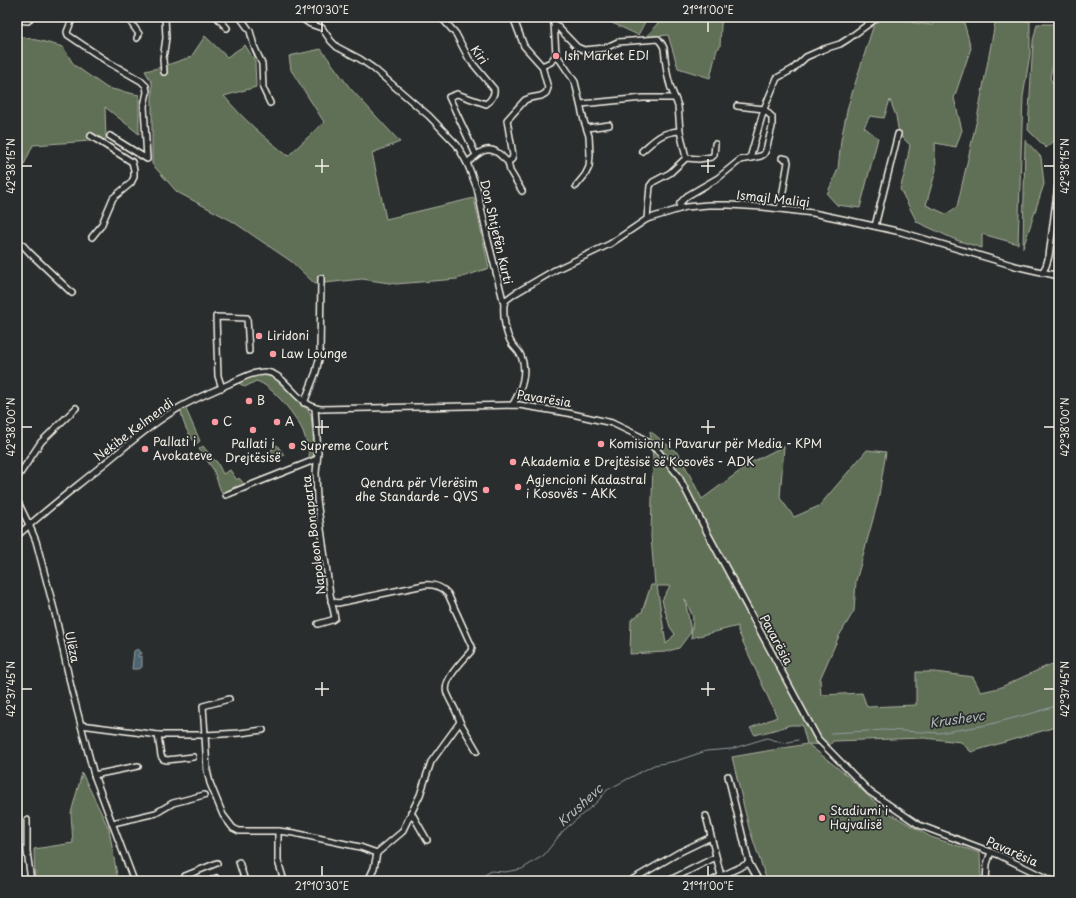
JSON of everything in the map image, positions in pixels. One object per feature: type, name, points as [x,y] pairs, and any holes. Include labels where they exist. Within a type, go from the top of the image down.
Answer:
[{"type":"street","points":[[17,20],[28,21],[31,17]]},
{"type":"street","points":[[73,17],[67,32],[68,35],[108,62],[141,81],[146,86],[147,92],[144,106],[147,159],[110,136]]},
{"type":"street","points":[[127,17],[139,34],[137,38]]},
{"type":"street","points":[[164,72],[163,59],[166,38],[165,17]]},
{"type":"street","points":[[218,17],[227,28]]},
{"type":"street","points":[[240,17],[250,31],[254,46],[262,64],[263,88],[270,104]]},
{"type":"street","name":"Don Shtjefën Kurti","points":[[300,17],[310,24],[322,28],[331,41],[337,46],[365,63],[414,103],[451,138],[467,163],[478,193],[504,304],[504,314],[508,335],[512,344],[521,356],[523,367],[522,387],[513,404]]},
{"type":"street","name":"Kiri","points":[[441,17],[456,34],[465,53],[472,63],[494,89],[494,93],[488,103],[480,103],[457,94],[449,97],[476,155]]},
{"type":"street","points":[[508,162],[512,159],[512,155],[507,120],[526,100],[541,96],[546,93],[548,88],[542,66],[524,46],[513,17]]},
{"type":"street","points":[[551,17],[554,23],[581,50],[605,48],[618,42],[658,39],[664,48],[670,88],[678,106],[680,131],[686,158]]},
{"type":"street","points":[[750,158],[764,109],[774,84],[779,76],[792,69],[806,58],[844,41],[878,17]]},
{"type":"street","points":[[554,23],[556,54],[575,82],[590,142],[590,160],[587,171],[576,186]]},
{"type":"street","points":[[542,66],[550,62],[556,54]]},
{"type":"street","points":[[581,104],[643,98],[675,98]]},
{"type":"street","points":[[679,209],[680,203],[687,196],[718,178],[740,160],[761,156],[766,150],[773,120],[764,109],[737,106]]},
{"type":"street","points":[[587,128],[609,124]]},
{"type":"street","points":[[642,151],[660,136],[668,132],[680,131]]},
{"type":"street","points":[[875,226],[898,134]]},
{"type":"street","points":[[91,136],[132,162],[134,170],[134,177],[131,183],[113,198],[101,226],[92,237]]},
{"type":"street","points":[[647,219],[650,186],[653,182],[670,173],[686,158],[699,159],[712,157],[714,155],[715,144]]},
{"type":"street","points":[[467,163],[484,150],[490,149],[496,152],[508,162],[510,172],[522,191]]},
{"type":"street","points":[[780,209],[788,162],[787,159],[782,158]]},
{"type":"street","points":[[1042,273],[1049,256],[1059,177]]},
{"type":"street","name":"Ismajl Maliqi","points":[[504,304],[506,300],[514,294],[565,265],[610,244],[647,219],[679,209],[708,205],[729,205],[813,213],[901,232],[983,257],[1042,273],[1059,276]]},
{"type":"street","points":[[17,239],[72,293]]},
{"type":"street","points":[[304,402],[316,372],[320,355],[321,278]]},
{"type":"street","points":[[222,388],[218,376],[216,317],[247,318],[249,351]]},
{"type":"street","name":"Nekibe Kelmendi","points":[[17,536],[157,422],[184,405],[253,374],[268,372],[279,378],[304,402],[315,408],[382,408],[507,404]]},
{"type":"street","name":"Pavarësia","points":[[507,404],[568,413],[612,423],[630,431],[658,451],[678,475],[708,536],[818,739],[870,792],[919,825],[991,852],[1052,881]]},
{"type":"street","points":[[17,478],[41,442],[76,408]]},
{"type":"street","name":"Napoleon Bonaparta","points":[[315,408],[318,447],[316,473],[317,500],[331,601],[335,618],[318,624]]},
{"type":"street","points":[[226,495],[318,459]]},
{"type":"street","name":"Ulëza","points":[[17,500],[36,541],[55,613],[69,681],[94,775],[134,881]]},
{"type":"street","points":[[331,601],[338,603],[428,584],[438,585],[446,591],[450,596],[472,647],[471,651],[452,674],[446,684],[447,693],[460,722],[477,751]]},
{"type":"street","points":[[229,699],[203,706],[207,770],[210,783],[221,810],[230,826],[236,830],[294,833],[331,840],[377,853]]},
{"type":"street","points":[[368,881],[374,868],[377,853],[402,832],[423,788],[431,762],[460,722]]},
{"type":"street","points":[[81,725],[158,735],[205,735],[262,730]]},
{"type":"street","points":[[158,735],[161,756],[163,759],[167,760],[192,757]]},
{"type":"street","points":[[94,775],[138,766]]},
{"type":"street","points":[[728,776],[749,863],[759,881]]},
{"type":"street","points":[[113,823],[156,813],[173,803],[204,795]]},
{"type":"street","points":[[411,812],[427,840]]},
{"type":"street","points":[[706,816],[721,876]]},
{"type":"street","points":[[27,820],[30,881]]},
{"type":"street","points":[[278,831],[278,861],[284,881]]},
{"type":"street","points":[[630,881],[680,852],[711,837]]},
{"type":"street","points":[[986,881],[987,864],[991,852]]},
{"type":"street","points":[[668,881],[716,856]]},
{"type":"street","points":[[239,862],[245,881]]},
{"type":"street","points":[[186,881],[185,876],[216,863]]},
{"type":"street","points":[[711,881],[749,863]]},
{"type":"street","points":[[210,881],[216,878]]},
{"type":"street","points":[[17,880],[22,881]]},
{"type":"green space","points":[[608,17],[642,17],[645,22],[638,35],[608,21]]},
{"type":"green space","points":[[663,17],[723,17],[720,47],[717,49],[710,78],[678,68],[668,35],[646,37]]},
{"type":"green space","points":[[873,17],[906,17],[909,22],[932,25],[939,17],[957,17],[963,19],[971,48],[954,98],[962,130],[956,147],[935,143],[936,170],[926,205],[946,214],[957,207],[977,119],[996,18],[1030,21],[1030,54],[1023,97],[1018,244],[982,234],[982,248],[956,240],[917,222],[900,189],[910,145],[899,134],[896,116],[890,100],[884,118],[870,116],[864,127],[878,138],[860,208],[837,205],[827,194],[838,169],[841,140],[848,106],[874,24]]},
{"type":"green space","points":[[1037,24],[1059,24],[1059,49],[1056,50],[1050,78],[1059,94],[1059,137],[1046,148],[1028,130],[1033,41]]},
{"type":"green space","points":[[17,36],[63,47],[74,65],[107,88],[139,95],[139,134],[105,107],[106,140],[33,145],[17,180]]},
{"type":"green space","points":[[205,36],[227,57],[245,45],[255,61],[256,87],[224,96],[254,128],[288,156],[324,122],[291,70],[289,56],[321,49],[350,88],[400,142],[372,153],[386,219],[474,198],[489,268],[457,279],[396,284],[362,279],[315,284],[292,262],[232,221],[177,192],[152,164],[152,83],[145,71],[191,57]]},
{"type":"green space","points":[[1025,140],[1041,157],[1044,184],[1023,248]]},
{"type":"green space","points":[[256,375],[267,375],[274,378],[309,411],[311,414],[314,444],[313,457],[310,459],[304,434],[297,420],[284,403],[270,389],[256,381],[245,387],[237,382]]},
{"type":"green space","points":[[185,407],[200,441],[196,444],[184,424],[181,409]]},
{"type":"green space","points":[[650,431],[679,454],[702,499],[752,462],[784,446],[780,498],[794,517],[819,506],[867,450],[886,452],[878,501],[856,581],[854,611],[839,636],[820,679],[821,695],[862,693],[867,707],[916,705],[916,672],[935,672],[973,677],[981,692],[999,688],[1059,662],[1059,726],[971,752],[961,742],[924,738],[833,741],[830,745],[808,744],[844,773],[882,809],[931,837],[980,853],[981,881],[767,881],[749,828],[732,757],[807,744],[802,725],[790,725],[755,735],[750,728],[777,717],[738,631],[738,626],[691,638],[693,617],[685,599],[691,632],[679,648],[665,652],[630,654],[631,620],[642,612],[651,585],[655,585],[651,537],[653,458]],"holes":[[[657,586],[670,586],[662,600],[670,627],[675,634],[666,644]]]},
{"type":"green space","points":[[277,445],[284,455],[278,460],[271,450]]},
{"type":"green space","points":[[203,446],[210,455],[208,458],[212,458],[217,462],[223,474],[230,470],[237,480],[239,478],[245,485],[237,488],[236,486],[231,489],[232,490],[222,494],[213,469],[199,449]]},
{"type":"green space","points":[[82,773],[109,829],[118,881],[35,881],[34,849],[73,843],[71,813]]},
{"type":"water","points":[[138,649],[142,654],[138,654],[138,657],[142,656],[142,667],[139,669],[132,669],[134,651]]},
{"type":"waterway","name":"Krushevc","points":[[831,733],[885,730],[939,733],[987,725],[1059,705]]},
{"type":"waterway","name":"Krushevc","points":[[476,881],[491,871],[505,872],[522,869],[544,855],[563,831],[597,802],[607,790],[654,765],[676,761],[706,751],[731,749],[767,738],[784,743],[798,740]]},
{"type":"place","name":"Ish Market EDI","points":[[556,56]]},
{"type":"place","name":"Liridoni","points":[[259,336]]},
{"type":"place","name":"Law Lounge","points":[[273,354]]},
{"type":"place","name":"B","points":[[249,401]]},
{"type":"place","name":"C","points":[[215,422]]},
{"type":"place","name":"A","points":[[277,422]]},
{"type":"place","name":"Pallati i Drejtësisë","points":[[253,430]]},
{"type":"place","name":"Komisioni i Pavarur për Media - KPM","points":[[601,444]]},
{"type":"place","name":"Supreme Court","points":[[292,446]]},
{"type":"place","name":"Pallati i Avokateve","points":[[145,449]]},
{"type":"place","name":"Akademia e Drejtësisë së Kosovës - ADK","points":[[513,462]]},
{"type":"place","name":"Agjencioni Kadastral i Kosovës - AKK","points":[[518,487]]},
{"type":"place","name":"Qendra për Vlerësim dhe Standarde - QVS","points":[[486,490]]},
{"type":"place","name":"Stadiumi i Hajvalisë","points":[[822,818]]}]
